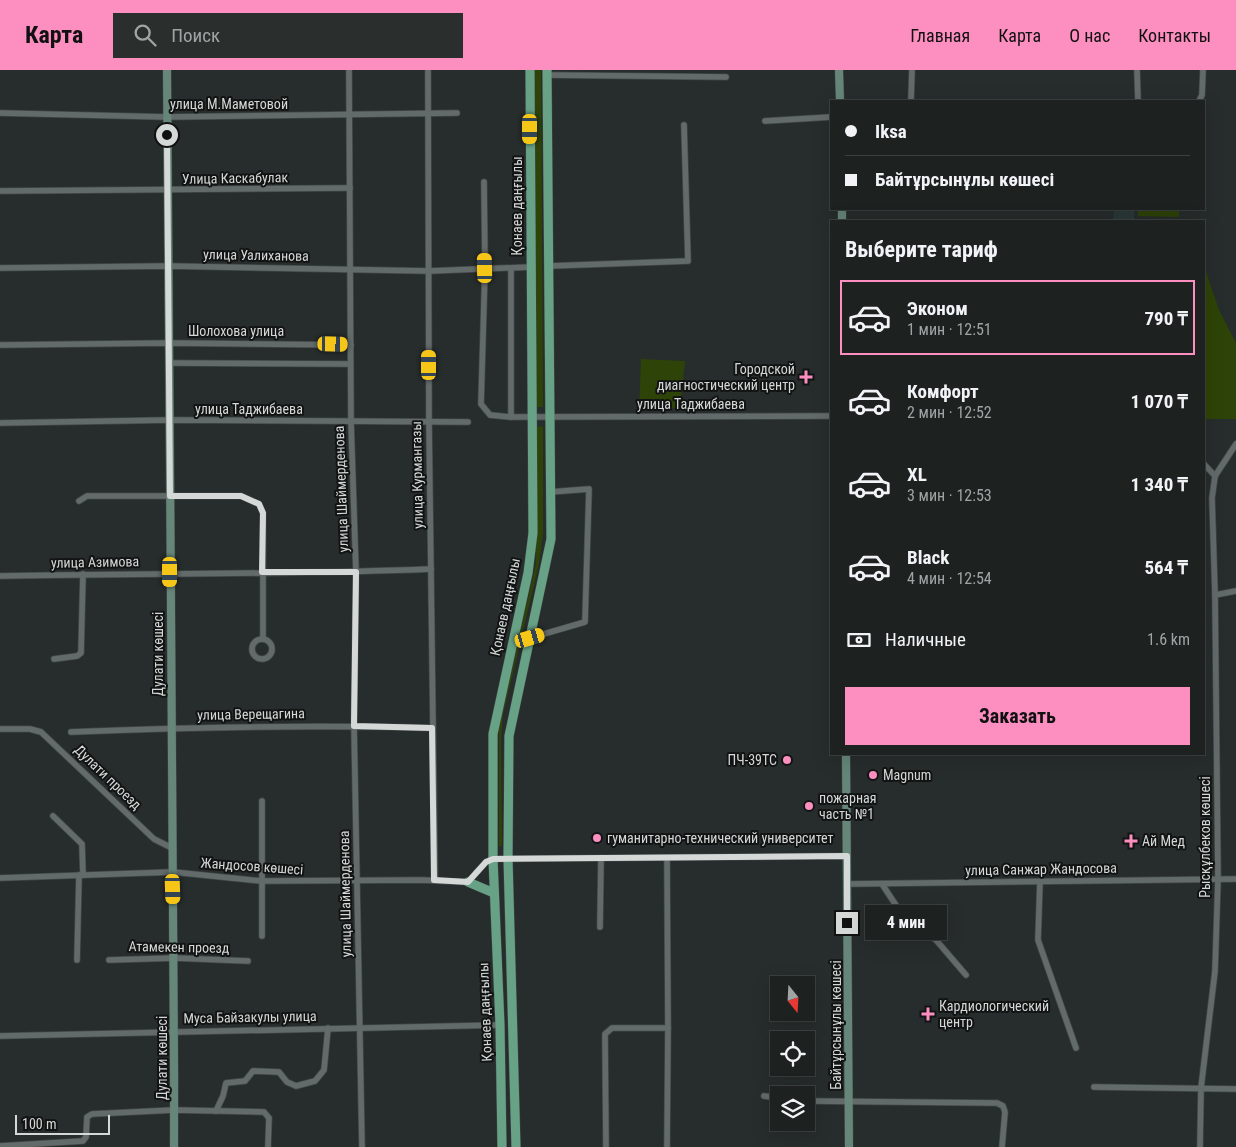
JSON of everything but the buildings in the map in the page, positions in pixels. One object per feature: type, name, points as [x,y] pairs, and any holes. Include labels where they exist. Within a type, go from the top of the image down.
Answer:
[{"type":"main road","name":"Дулати көшесі","points":[[167,70],[172,848],[175,958],[174,1147]]},
{"type":"main road","name":"Қонаев даңғылы","points":[[502,1147],[500,1025],[493,859],[493,734],[528,573],[533,533],[530,70]]},
{"type":"main road","points":[[840,70],[840,100]]},
{"type":"main road","points":[[516,1147],[508,871],[509,736],[551,538],[547,72]]},
{"type":"main road","name":"Байтұрсынұлы көшесі","points":[[846,755],[849,1147]]},
{"type":"main road","points":[[468,882],[494,894]]},
{"type":"street","name":"улица Шаймерденова","points":[[349,70],[350,364],[356,572],[354,726],[362,1147]]},
{"type":"street","name":"улица Курмангазы","points":[[428,70],[429,422],[434,880]]},
{"type":"street","points":[[911,100],[912,70]]},
{"type":"street","points":[[1137,70],[1138,100]]},
{"type":"street","points":[[1200,100],[1202,95],[1202,70]]},
{"type":"street","points":[[547,72],[678,73],[726,77]]},
{"type":"street","name":"улица М.Маметовой","points":[[0,113],[167,116],[457,113]]},
{"type":"street","points":[[765,121],[830,117]]},
{"type":"street","points":[[549,266],[688,261],[684,125]]},
{"type":"street","name":"улица Таджибаева","points":[[484,182],[485,268],[481,404],[490,415],[532,418],[830,416]]},
{"type":"street","name":"Улица Каскабулак","points":[[0,192],[167,192],[350,188]]},
{"type":"street","name":"улица Уалиханова","points":[[0,268],[168,266],[429,271],[530,267]]},
{"type":"street","points":[[511,269],[512,417]]},
{"type":"street","name":"Шолохова улица","points":[[0,346],[170,343],[351,345]]},
{"type":"street","points":[[169,363],[350,364]]},
{"type":"street","name":"улица Таджибаева","points":[[0,424],[170,420],[468,422]]},
{"type":"street","name":"Рысқұлбеков көшесі","points":[[1200,1147],[1201,1088],[1215,972],[1218,878],[1212,498],[1215,476],[1236,444]]},
{"type":"street","points":[[1205,465],[1215,476]]},
{"type":"street","points":[[530,638],[585,622],[589,489],[550,492]]},
{"type":"street","points":[[79,501],[86,496],[241,496],[259,504],[263,513],[263,638]]},
{"type":"street","name":"улица Азимова","points":[[0,576],[170,572],[356,572],[431,569]]},
{"type":"street","points":[[54,659],[77,656],[81,653],[83,574]]},
{"type":"street","points":[[1215,595],[1236,591]]},
{"type":"street","name":"улица Верещагина","points":[[71,732],[171,728],[354,726],[432,728]]},
{"type":"street","name":"Дулати проезд","points":[[0,729],[37,730],[45,735],[154,839],[172,848]]},
{"type":"street","points":[[262,801],[262,936]]},
{"type":"street","points":[[52,816],[82,844],[77,960]]},
{"type":"street","points":[[468,882],[486,862],[493,859],[847,856]]},
{"type":"street","points":[[600,927],[601,858]]},
{"type":"street","points":[[667,858],[667,1147]]},
{"type":"street","name":"Жандосов көшесі","points":[[0,878],[173,872],[262,881],[434,880],[468,882]]},
{"type":"street","name":"улица Санжар Жандосова","points":[[847,884],[1236,879]]},
{"type":"street","points":[[1040,881],[1038,940],[1076,1048]]},
{"type":"street","points":[[882,884],[907,922],[936,940],[966,975]]},
{"type":"street","name":"Атамекен проезд","points":[[109,960],[175,958],[248,961]]},
{"type":"street","name":"Муса Байзакулы улица","points":[[0,1036],[328,1028],[438,1028],[500,1025]]},
{"type":"street","points":[[216,1111],[224,1096],[226,1082],[245,1080],[253,1071],[279,1072],[287,1082],[296,1086],[315,1081],[324,1070],[328,1028]]},
{"type":"street","points":[[606,1147],[605,1034],[612,1028],[668,1028]]},
{"type":"street","points":[[1094,1087],[1236,1089]]},
{"type":"street","points":[[764,1096],[770,1097]]},
{"type":"street","points":[[815,1101],[997,1103],[1003,1106],[1005,1112],[1002,1147]]},
{"type":"street","points":[[0,1146],[83,1141],[86,1137],[87,1118],[92,1114],[174,1110],[264,1112],[269,1118],[268,1147]]},
{"type":"shaded area","points":[[1114,210],[1134,210],[1134,220],[1113,220]]},
{"type":"green space","points":[[535,70],[541,70],[543,407],[537,407]]},
{"type":"green space","points":[[1138,210],[1179,210],[1179,217],[1138,216]]},
{"type":"green space","points":[[1205,269],[1219,310],[1236,343],[1236,419],[1205,419]]},
{"type":"green space","points":[[641,359],[685,361],[680,408],[639,411]]},
{"type":"green space","points":[[543,426],[543,533],[539,563],[503,715],[501,739],[502,846],[499,846],[499,727],[536,563],[537,427]]},
{"type":"place","name":"Городской диагностический центр","points":[[806,377]]},
{"type":"place","name":"ПЧ-39ТС","points":[[787,760]]},
{"type":"place","name":"Magnum","points":[[873,775]]},
{"type":"place","name":"пожарная часть №1","points":[[809,806]]},
{"type":"place","name":"гуманитарно-технический университет","points":[[597,838]]},
{"type":"place","name":"Ай Мед","points":[[1131,841]]},
{"type":"place","name":"Кардиологический центр","points":[[928,1014]]},
{"type":"route","points":[[167,135],[170,496],[241,496],[259,504],[263,513],[262,572],[356,572],[354,726],[432,728],[434,880],[468,882],[486,862],[493,859],[847,856],[847,923]]}]
